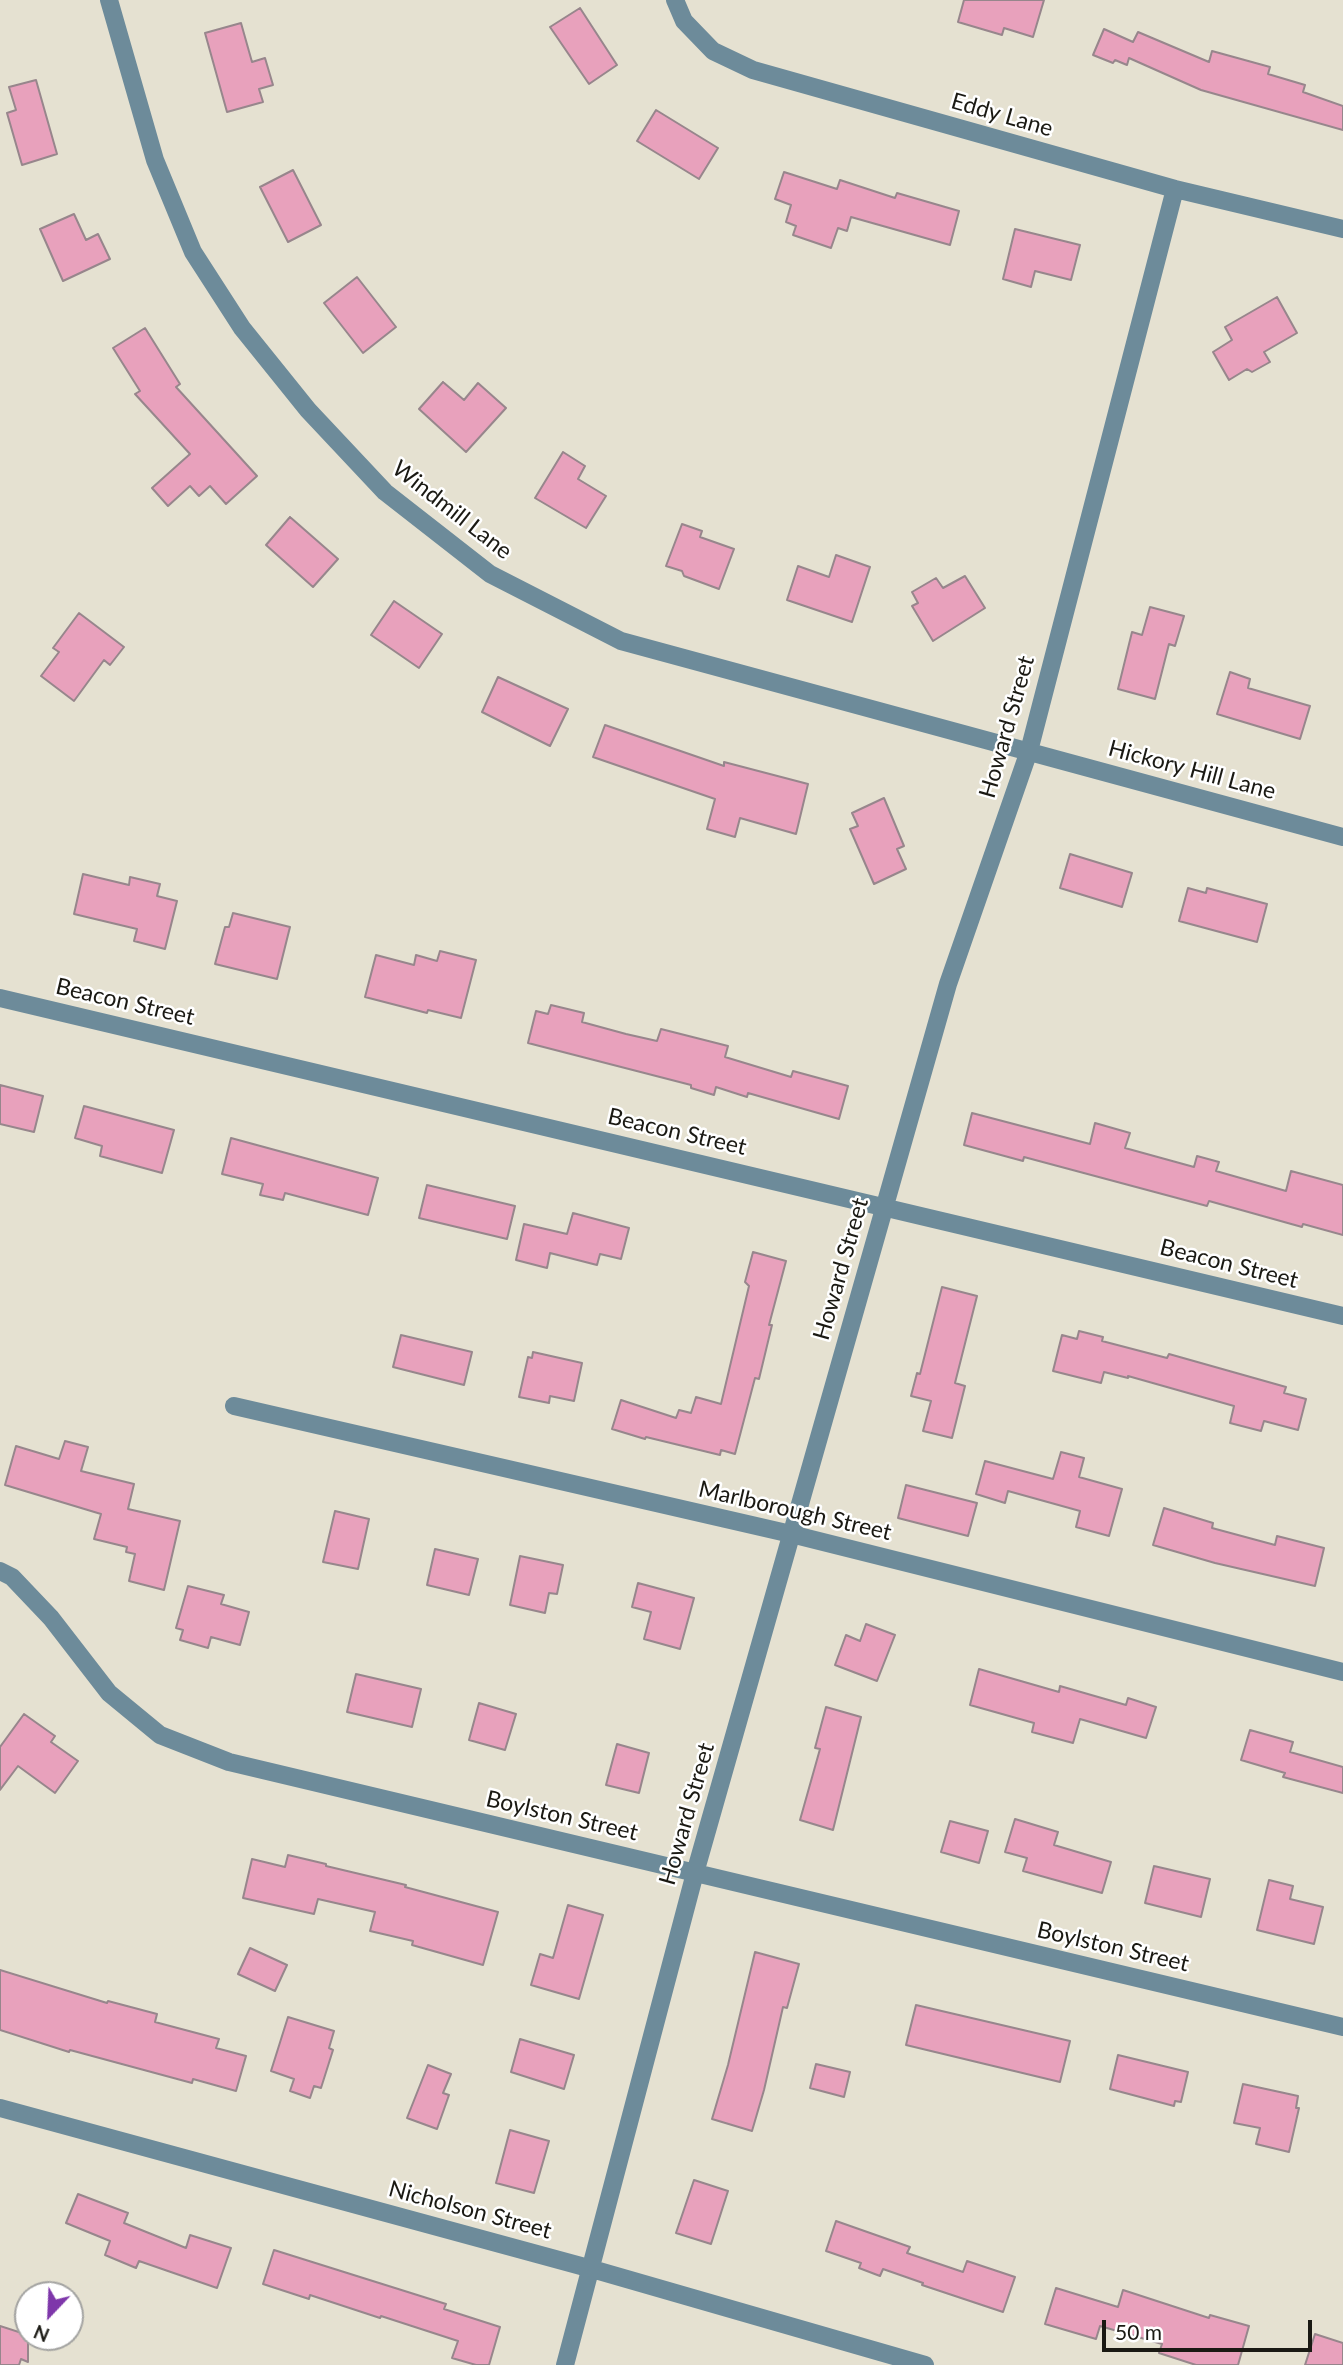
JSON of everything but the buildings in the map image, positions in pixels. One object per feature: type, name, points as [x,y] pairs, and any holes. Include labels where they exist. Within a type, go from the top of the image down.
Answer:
[{"type":"street","name":"Windmill Lane","points":[[109,0],[155,160],[192,252],[242,328],[308,410],[385,492],[490,574],[621,641],[1029,751]]},
{"type":"street","name":"Eddy Lane","points":[[675,0],[684,21],[713,51],[753,70],[1175,189],[1343,229]]},
{"type":"street","name":"Howard Street","points":[[565,2365],[695,1872],[948,984],[1029,751],[1175,189]]},
{"type":"street","name":"Hickory Hill Lane","points":[[1029,751],[1343,836]]},
{"type":"street","name":"Beacon Street","points":[[0,998],[1343,1316]]},
{"type":"street","name":"Marlborough Street","points":[[234,1406],[791,1534],[1343,1672]]},
{"type":"street","name":"Boylston Street","points":[[0,1571],[12,1577],[51,1618],[109,1693],[160,1735],[229,1762],[1343,2027]]},
{"type":"street","name":"Nicholson Street","points":[[0,2108],[592,2269],[925,2365]]}]
